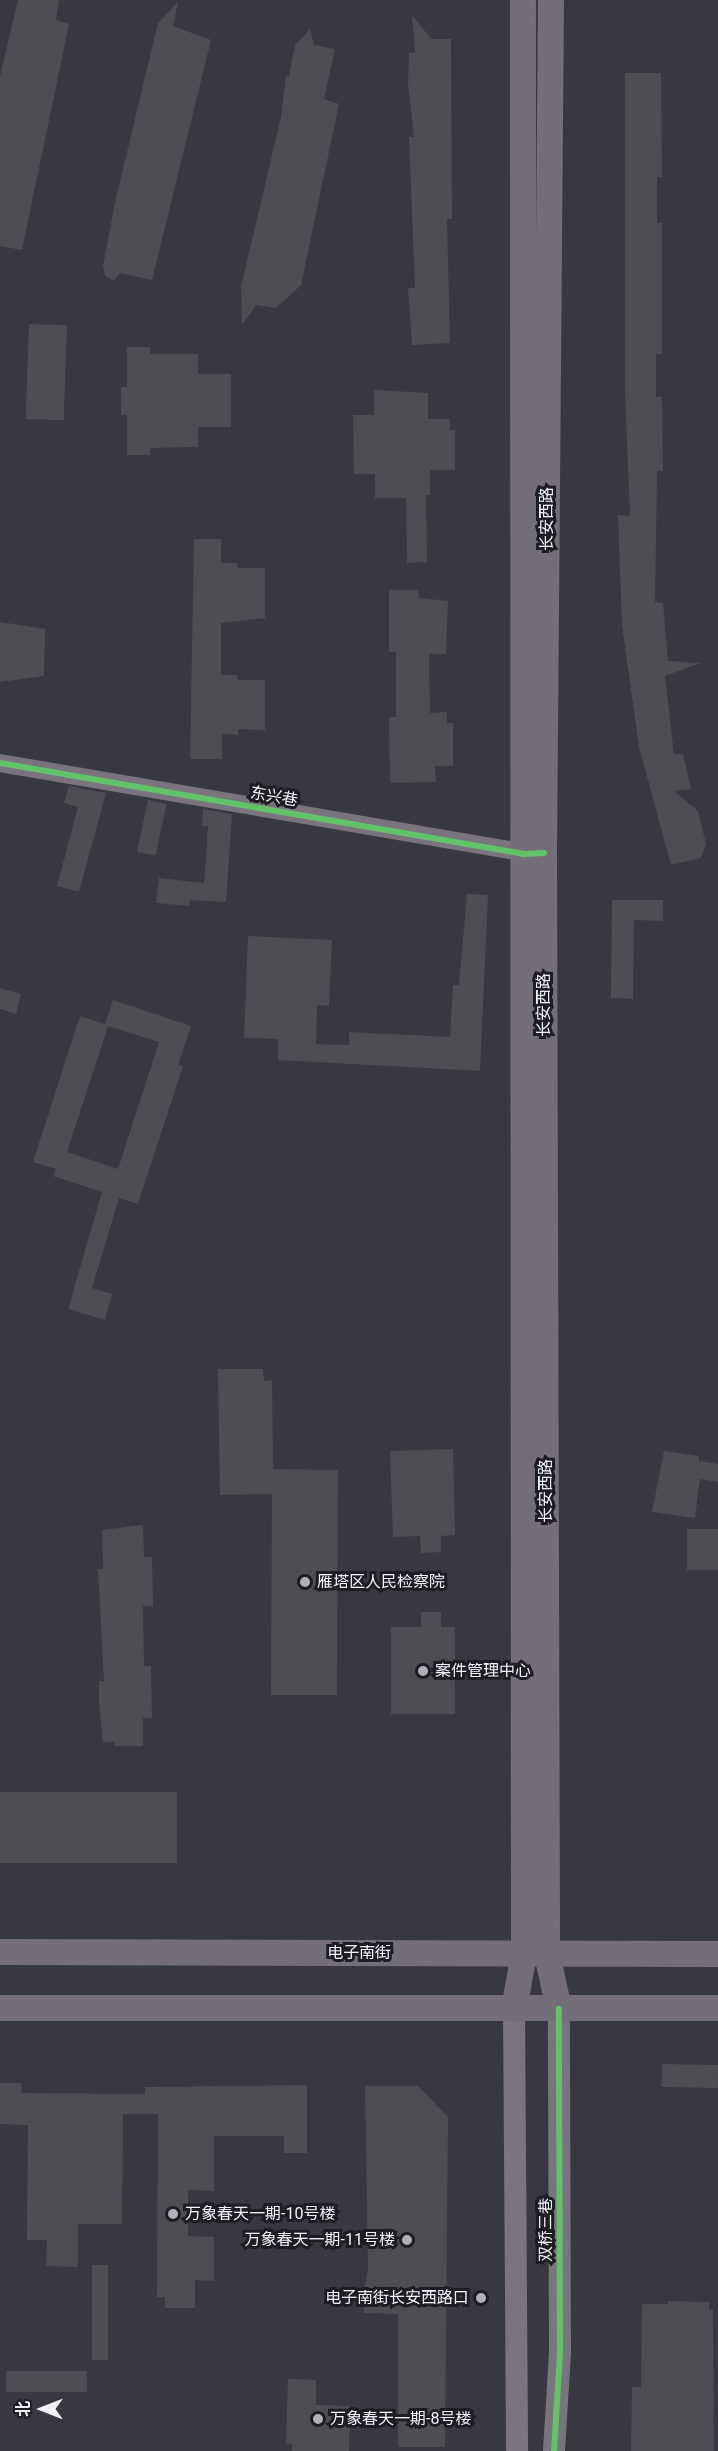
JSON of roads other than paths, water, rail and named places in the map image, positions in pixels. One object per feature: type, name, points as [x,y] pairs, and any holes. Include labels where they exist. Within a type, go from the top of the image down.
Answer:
[{"type":"main road","name":"长安西路","points":[[514,2009],[536,1954],[534,854],[523,0]]},
{"type":"main road","name":"长安西路","points":[[534,854],[551,0]]},
{"type":"main road","name":"电子南街","points":[[0,1952],[718,1954]]},
{"type":"main road","name":"长安西路","points":[[536,1954],[559,2009]]},
{"type":"main road","points":[[0,2008],[718,2008]]},
{"type":"street","name":"东兴巷","points":[[0,763],[534,854]]},
{"type":"street","name":"双桥三巷","points":[[514,2009],[517,2451]]},
{"type":"street","name":"双桥三巷","points":[[554,2451],[560,2353],[559,2009]]},
{"type":"place","name":"雁塔区人民检察院","points":[[305,1582]]},
{"type":"place","name":"案件管理中心","points":[[423,1671]]},
{"type":"place","name":"万象春天一期-10号楼","points":[[173,2214]]},
{"type":"place","name":"万象春天一期-11号楼","points":[[407,2240]]},
{"type":"place","name":"电子南街长安西路口","points":[[481,2298]]},
{"type":"place","name":"万象春天一期-8号楼","points":[[318,2419]]}]
